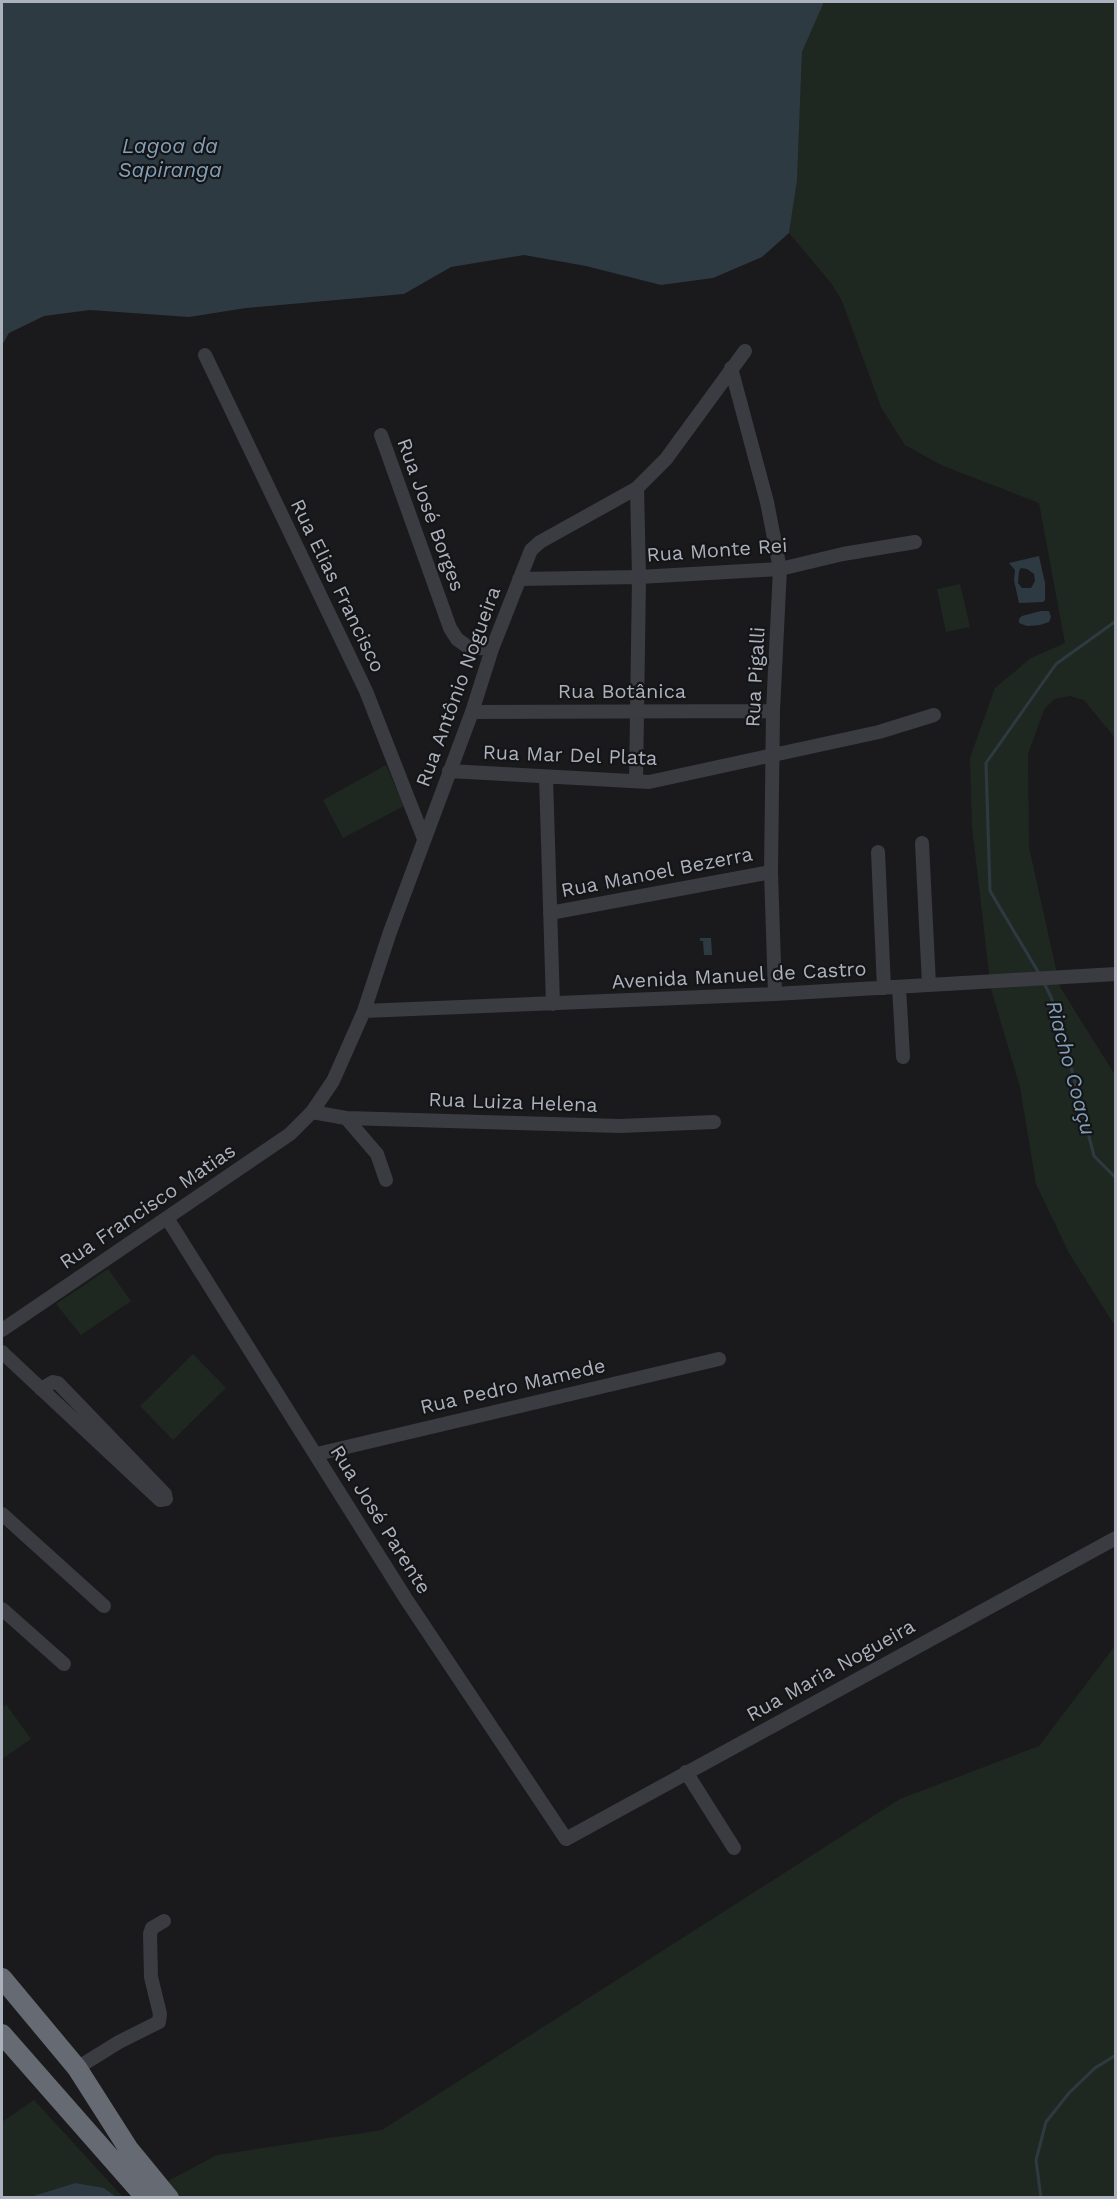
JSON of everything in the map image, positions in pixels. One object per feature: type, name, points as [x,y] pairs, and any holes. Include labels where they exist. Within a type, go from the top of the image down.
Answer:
[{"type":"highway","points":[[2,1978],[77,2068],[159,2195]]},
{"type":"highway","points":[[25,2061],[35,2063],[48,2056],[47,2033]]},
{"type":"highway","points":[[2,2034],[25,2061],[159,2195]]},
{"type":"street","name":"Rua Antônio Nogueira","points":[[312,1112],[333,1081],[364,1011],[424,839],[472,712],[492,649],[527,558],[534,546],[637,488],[666,459],[745,351]]},
{"type":"street","name":"Rua Elias Francisco","points":[[205,355],[366,691],[424,839]]},
{"type":"street","name":"Rua Pigalli","points":[[731,368],[766,502],[780,570],[773,711],[771,872],[775,994]]},
{"type":"street","name":"Rua José Borges","points":[[381,435],[450,628],[457,639],[468,647],[492,649]]},
{"type":"street","points":[[636,781],[639,577],[637,488]]},
{"type":"street","name":"Rua Monte Rei","points":[[519,579],[639,577],[780,570],[843,554],[915,542]]},
{"type":"street","name":"Rua Botânica","points":[[472,712],[773,711]]},
{"type":"street","name":"Rua Mar Del Plata","points":[[449,771],[636,781],[663,780],[879,732],[934,716]]},
{"type":"street","points":[[546,777],[553,1004]]},
{"type":"street","points":[[922,843],[929,986]]},
{"type":"street","points":[[878,852],[884,988]]},
{"type":"street","name":"Rua Manoel Bezerra","points":[[549,913],[771,872]]},
{"type":"street","name":"Avenida Manuel de Castro","points":[[364,1011],[775,994],[1116,974]]},
{"type":"street","points":[[899,987],[903,1057]]},
{"type":"street","name":"Rua Luiza Helena","points":[[312,1112],[345,1118],[620,1126],[714,1122]]},
{"type":"street","name":"Rua Francisco Matias","points":[[2,1330],[290,1134],[312,1112]]},
{"type":"street","points":[[345,1118],[377,1154],[386,1180]]},
{"type":"street","name":"Rua José Parente","points":[[167,1218],[412,1609],[566,1839]]},
{"type":"street","points":[[2,1352],[41,1389],[160,1500],[166,1499],[165,1494],[58,1383],[53,1382],[41,1389]]},
{"type":"street","name":"Rua Pedro Mamede","points":[[316,1454],[719,1359]]},
{"type":"street","points":[[2,1514],[104,1606]]},
{"type":"street","name":"Rua Maria Nogueira","points":[[566,1839],[1116,1538]]},
{"type":"street","points":[[2,1610],[64,1664]]},
{"type":"street","points":[[686,1772],[734,1848]]},
{"type":"street","points":[[77,2068],[119,2042],[159,2022],[160,2014],[151,1977],[150,1934],[152,1928],[164,1921]]},
{"type":"shaded area","points":[[824,2],[1115,2],[1115,738],[1084,700],[1070,696],[1054,699],[1044,710],[1028,754],[1029,847],[1060,987],[1115,1075],[1115,1326],[1069,1253],[1036,1184],[1020,1087],[991,989],[972,827],[970,758],[995,688],[1031,658],[1065,643],[1039,503],[941,465],[905,445],[881,407],[842,301],[831,283],[789,233],[797,181],[802,52]]},
{"type":"shaded area","points":[[960,584],[970,627],[946,632],[937,589]]},
{"type":"shaded area","points":[[386,765],[404,806],[343,838],[323,800]]},
{"type":"shaded area","points":[[108,1269],[131,1301],[81,1335],[56,1304]]},
{"type":"shaded area","points":[[193,1354],[226,1388],[173,1440],[140,1406]]},
{"type":"shaded area","points":[[1115,1646],[1115,2197],[181,2198],[168,2181],[217,2155],[382,2130],[900,1799],[1039,1746]]},
{"type":"shaded area","points":[[6,1704],[31,1739],[2,1759],[2,1708]]},
{"type":"shaded area","points":[[34,2100],[123,2197],[116,2197],[103,2188],[75,2183],[30,2197],[2,2197],[2,2122]]},
{"type":"water","name":"Lagoa da Sapiranga","points":[[2,2],[824,2],[802,52],[797,181],[789,233],[762,257],[713,278],[661,285],[586,266],[524,255],[451,267],[404,294],[246,308],[189,317],[90,310],[44,316],[9,333],[2,345]]},
{"type":"water","points":[[1039,556],[1045,583],[1043,602],[1019,603],[1014,580],[1015,570],[1009,563]],"holes":[[[1021,568],[1034,574],[1035,581],[1031,588],[1022,588],[1018,583],[1019,571]]]},
{"type":"water","points":[[1049,611],[1051,617],[1049,622],[1027,626],[1019,623],[1022,616]]},
{"type":"water","points":[[700,938],[711,938],[712,955],[704,955],[703,941],[700,941]]},
{"type":"water","points":[[75,2183],[104,2188],[116,2197],[30,2197]]},
{"type":"waterway","name":"Riacho Coaçu","points":[[1040,975],[990,891],[986,763],[1056,664],[1116,621]]},
{"type":"waterway","name":"Riacho Coaçu","points":[[1044,983],[1051,997],[1063,1036],[1094,1156],[1116,1178]]},
{"type":"waterway","name":"Riacho Coaçu","points":[[1041,2198],[1036,2160],[1046,2122],[1069,2093],[1095,2068],[1116,2055]]}]
